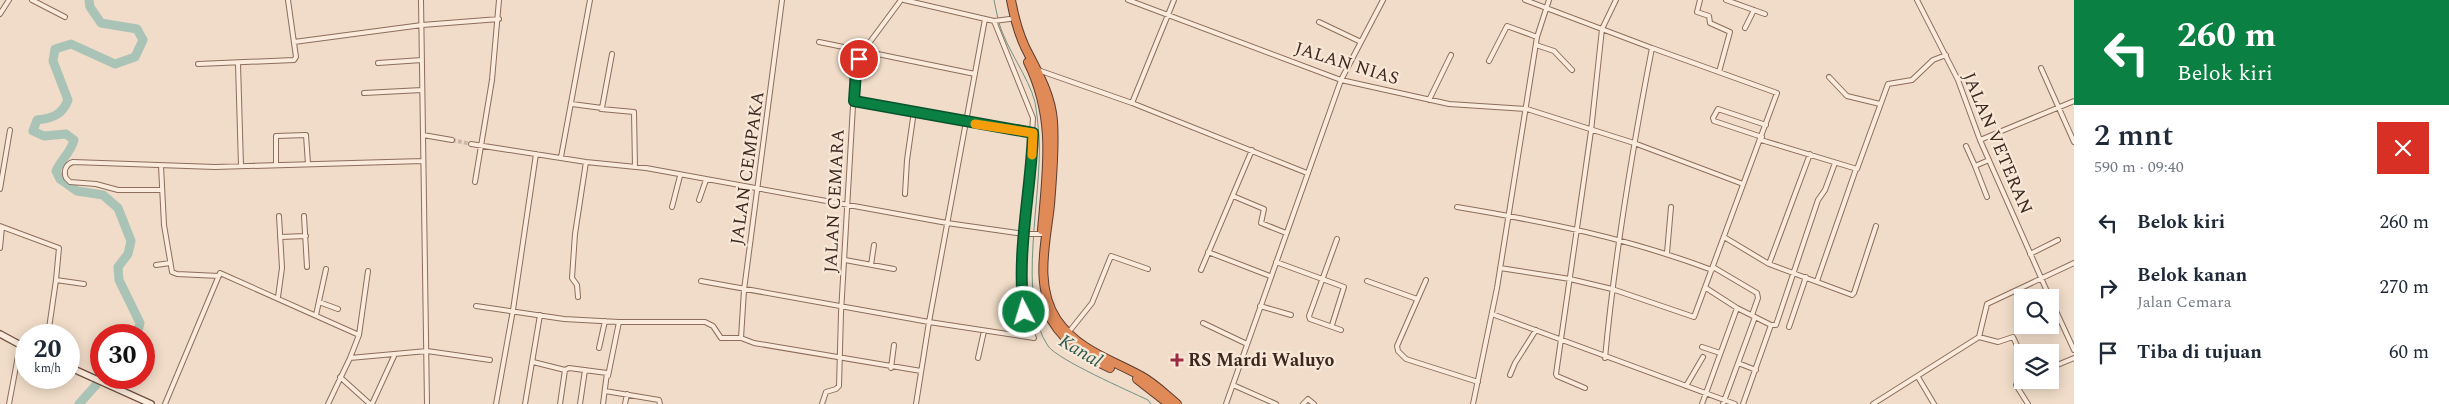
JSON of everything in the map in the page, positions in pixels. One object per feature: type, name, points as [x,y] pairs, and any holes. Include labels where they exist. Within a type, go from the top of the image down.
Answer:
[{"type":"highway","points":[[1006,0],[1009,20],[1040,88],[1047,119],[1045,293],[1057,319],[1068,333],[1092,353],[1151,382],[1177,404]]},
{"type":"highway","points":[[1011,0],[1018,30],[1038,70],[1050,103],[1053,119],[1053,156],[1046,214],[1040,234],[1039,279],[1040,294],[1044,307],[1056,328],[1086,355],[1140,381],[1169,404]]},
{"type":"street","points":[[0,14],[9,0]]},
{"type":"street","points":[[32,0],[65,17]]},
{"type":"street","points":[[198,64],[293,61],[296,57],[288,0]]},
{"type":"street","points":[[421,0],[427,404]]},
{"type":"street","points":[[475,182],[492,80],[499,19],[499,0]]},
{"type":"street","points":[[561,157],[572,104],[577,62],[590,0]]},
{"type":"street","name":"JALAN CEMPAKA","points":[[742,338],[744,290],[782,0]]},
{"type":"street","points":[[903,0],[985,20],[1009,20]]},
{"type":"street","name":"JALAN CEMARA","points":[[822,404],[826,392],[839,386],[841,307],[856,71],[864,50],[903,0]]},
{"type":"street","name":"JALAN NIAS","points":[[1128,0],[1341,80],[1429,100],[1527,109],[1591,131],[1634,143],[1743,184]]},
{"type":"street","points":[[1132,103],[1166,15],[1174,0]]},
{"type":"street","points":[[1226,404],[1341,80],[1383,0]]},
{"type":"street","points":[[1500,268],[1570,279],[1612,289],[1693,317],[1706,288],[1777,92],[1545,9],[1525,0]]},
{"type":"street","points":[[1473,404],[1492,314],[1527,109],[1537,37],[1549,0]]},
{"type":"street","points":[[1585,388],[1556,376],[1591,131],[1602,29],[1616,0]]},
{"type":"street","points":[[1700,0],[1697,12],[1709,16],[1711,24],[1730,31],[1719,72]]},
{"type":"street","points":[[1726,0],[1766,14]]},
{"type":"street","name":"JALAN VETERAN","points":[[1917,0],[1961,87],[1980,140],[2046,289]]},
{"type":"street","points":[[1745,28],[1754,10]]},
{"type":"street","points":[[294,42],[422,25],[499,19]]},
{"type":"street","points":[[916,404],[929,322],[985,20]]},
{"type":"street","points":[[700,281],[929,322],[1034,337],[1024,316],[1023,303],[1033,133],[1031,112],[996,21]]},
{"type":"street","points":[[1319,22],[1361,42]]},
{"type":"street","points":[[1489,61],[1507,26],[1537,37]]},
{"type":"street","points":[[819,42],[975,74]]},
{"type":"street","points":[[1536,45],[1552,50],[1572,70]]},
{"type":"street","points":[[1605,358],[1619,239],[1634,143],[1652,48]]},
{"type":"street","points":[[601,109],[604,104],[612,54]]},
{"type":"street","points":[[1817,281],[1888,84],[1912,80],[1933,60],[1945,54]]},
{"type":"street","points":[[1429,100],[1451,55]]},
{"type":"street","points":[[378,63],[422,60]]},
{"type":"street","points":[[238,64],[241,166]]},
{"type":"street","points":[[2041,68],[2074,142]]},
{"type":"street","points":[[1038,70],[1132,103],[1307,173]]},
{"type":"street","points":[[1829,77],[1847,96],[1880,104]]},
{"type":"street","points":[[364,93],[422,90]]},
{"type":"street","points":[[854,101],[1033,133]]},
{"type":"street","points":[[1980,140],[2074,101]]},
{"type":"street","points":[[572,104],[634,112],[635,167]]},
{"type":"street","points":[[1766,124],[1718,109],[1713,118],[1714,121],[1761,138],[1856,169]]},
{"type":"street","points":[[905,194],[907,160],[914,111]]},
{"type":"street","points":[[0,189],[10,130]]},
{"type":"street","points":[[276,165],[276,136],[306,135],[308,164]]},
{"type":"street","points":[[423,135],[452,140]]},
{"type":"street","points":[[471,144],[759,187],[847,206],[947,223],[1027,234],[1040,234]]},
{"type":"street","points":[[1966,146],[1987,197]]},
{"type":"street","points":[[1201,270],[1252,150]]},
{"type":"street","points":[[496,404],[513,310],[536,154]]},
{"type":"street","points":[[1768,264],[1810,154]]},
{"type":"street","points":[[1975,166],[1989,160]]},
{"type":"street","points":[[162,190],[118,190],[96,184],[70,182],[64,174],[68,164],[73,162],[161,166],[241,166],[423,161]]},
{"type":"street","points":[[578,297],[578,285],[572,278],[575,234],[586,162]]},
{"type":"street","points":[[1706,288],[1737,308],[1771,325],[1776,325],[1780,318],[1817,203],[1825,190],[1835,163]]},
{"type":"street","points":[[161,166],[172,272],[177,274],[219,276],[221,273],[360,335]]},
{"type":"street","points":[[672,207],[680,176]]},
{"type":"street","points":[[699,200],[706,180]]},
{"type":"street","points":[[1233,196],[1264,209],[1261,223],[1286,233]]},
{"type":"street","points":[[1458,207],[1578,228],[1619,239],[1712,269],[1757,293],[1758,298],[1753,316],[1724,402]]},
{"type":"street","points":[[1667,253],[1670,208]]},
{"type":"street","points":[[278,216],[282,268],[278,297]]},
{"type":"street","points":[[304,216],[307,267]]},
{"type":"street","points":[[0,248],[1,226],[59,248],[50,324]]},
{"type":"street","points":[[1724,237],[1768,264],[1850,295],[1854,294],[1876,226]]},
{"type":"street","points":[[280,238],[306,236]]},
{"type":"street","points":[[1338,239],[1310,317],[1341,330]]},
{"type":"street","points":[[2030,254],[2058,240]]},
{"type":"street","points":[[871,265],[874,245]]},
{"type":"street","points":[[1208,252],[1270,276]]},
{"type":"street","points":[[1068,333],[1092,303],[1111,256],[1148,269]]},
{"type":"street","points":[[845,260],[894,269]]},
{"type":"street","points":[[1276,262],[1345,288],[1332,325]]},
{"type":"street","points":[[156,264],[170,263]]},
{"type":"street","points":[[1875,404],[1980,337],[1987,304],[2074,263]]},
{"type":"street","points":[[316,316],[326,269]]},
{"type":"street","points":[[328,404],[360,335],[368,271]]},
{"type":"street","points":[[165,404],[219,276]]},
{"type":"street","points":[[1789,327],[1806,277]]},
{"type":"street","points":[[56,280],[84,284]]},
{"type":"street","points":[[1368,280],[1417,299]]},
{"type":"street","points":[[1426,280],[1397,346],[1400,354],[1406,359],[1478,382]]},
{"type":"street","points":[[319,302],[338,309]]},
{"type":"street","points":[[476,306],[564,319],[619,322],[705,322],[713,326],[721,338],[742,338],[891,368],[921,371]]},
{"type":"street","points":[[1260,306],[1291,316]]},
{"type":"street","points":[[1702,404],[1737,308]]},
{"type":"street","points":[[1492,314],[1605,358],[1642,368],[1724,402],[1735,404]]},
{"type":"street","points":[[525,404],[540,315]]},
{"type":"street","name":"JALAN VETERAN","points":[[2059,318],[2074,350]]},
{"type":"street","points":[[599,348],[605,321]]},
{"type":"street","points":[[603,404],[619,322]]},
{"type":"street","points":[[1203,323],[1247,344]]},
{"type":"street","points":[[1743,404],[1771,325]]},
{"type":"street","points":[[1510,375],[1515,363],[1536,330]]},
{"type":"street","points":[[978,358],[984,331]]},
{"type":"street","points":[[0,334],[15,342]]},
{"type":"street","points":[[1980,337],[1998,342],[2013,337],[2016,344]]},
{"type":"street","points":[[891,368],[894,345]]},
{"type":"street","points":[[1702,347],[1720,354]]},
{"type":"street","points":[[350,358],[427,351],[490,360]]},
{"type":"street","points":[[340,378],[371,404],[395,354]]},
{"type":"street","points":[[1686,386],[1703,357]]},
{"type":"street","points":[[2059,364],[2074,358]]},
{"type":"street","points":[[533,362],[565,370],[569,368],[607,373],[608,376]]},
{"type":"street","points":[[1738,364],[1756,370]]},
{"type":"street","points":[[560,404],[565,370]]},
{"type":"street","points":[[580,404],[585,370]]},
{"type":"street","points":[[9,404],[15,372]]},
{"type":"street","points":[[80,372],[151,404]]},
{"type":"street","points":[[1918,377],[1934,404]]},
{"type":"street","points":[[1233,385],[1276,404]]},
{"type":"street","points":[[2019,389],[2028,404]]},
{"type":"street","points":[[605,391],[658,400],[660,404]]},
{"type":"street","points":[[625,404],[627,394]]},
{"type":"street","points":[[1303,404],[1308,399],[1314,404]]},
{"type":"waterway","points":[[89,0],[90,7],[101,23],[137,29],[143,40],[135,57],[115,64],[71,44],[55,49],[53,61],[68,100],[63,109],[56,115],[37,120],[33,131],[44,136],[66,134],[74,140],[56,171],[60,179],[77,191],[103,195],[118,208],[131,241],[128,254],[118,267],[119,280],[140,324]]},
{"type":"waterway","name":"Kanal","points":[[994,0],[998,19]]},
{"type":"waterway","name":"Kanal","points":[[999,23],[1035,102],[1039,136],[1039,159],[1032,274],[1034,302],[1039,326],[1048,346],[1054,352],[1095,375],[1148,400],[1151,404]]},
{"type":"waterway","points":[[79,404],[92,389]]},
{"type":"tunnel","points":[[452,140],[471,144]]},
{"type":"slow traffic","points":[[975,124],[1033,133],[1032,155]]},
{"type":"place","name":"RS Mardi Waluyo","points":[[1177,360]]},
{"type":"route","points":[[859,59],[856,71],[854,101],[1033,133],[1024,234],[1022,292],[1024,312]]}]
